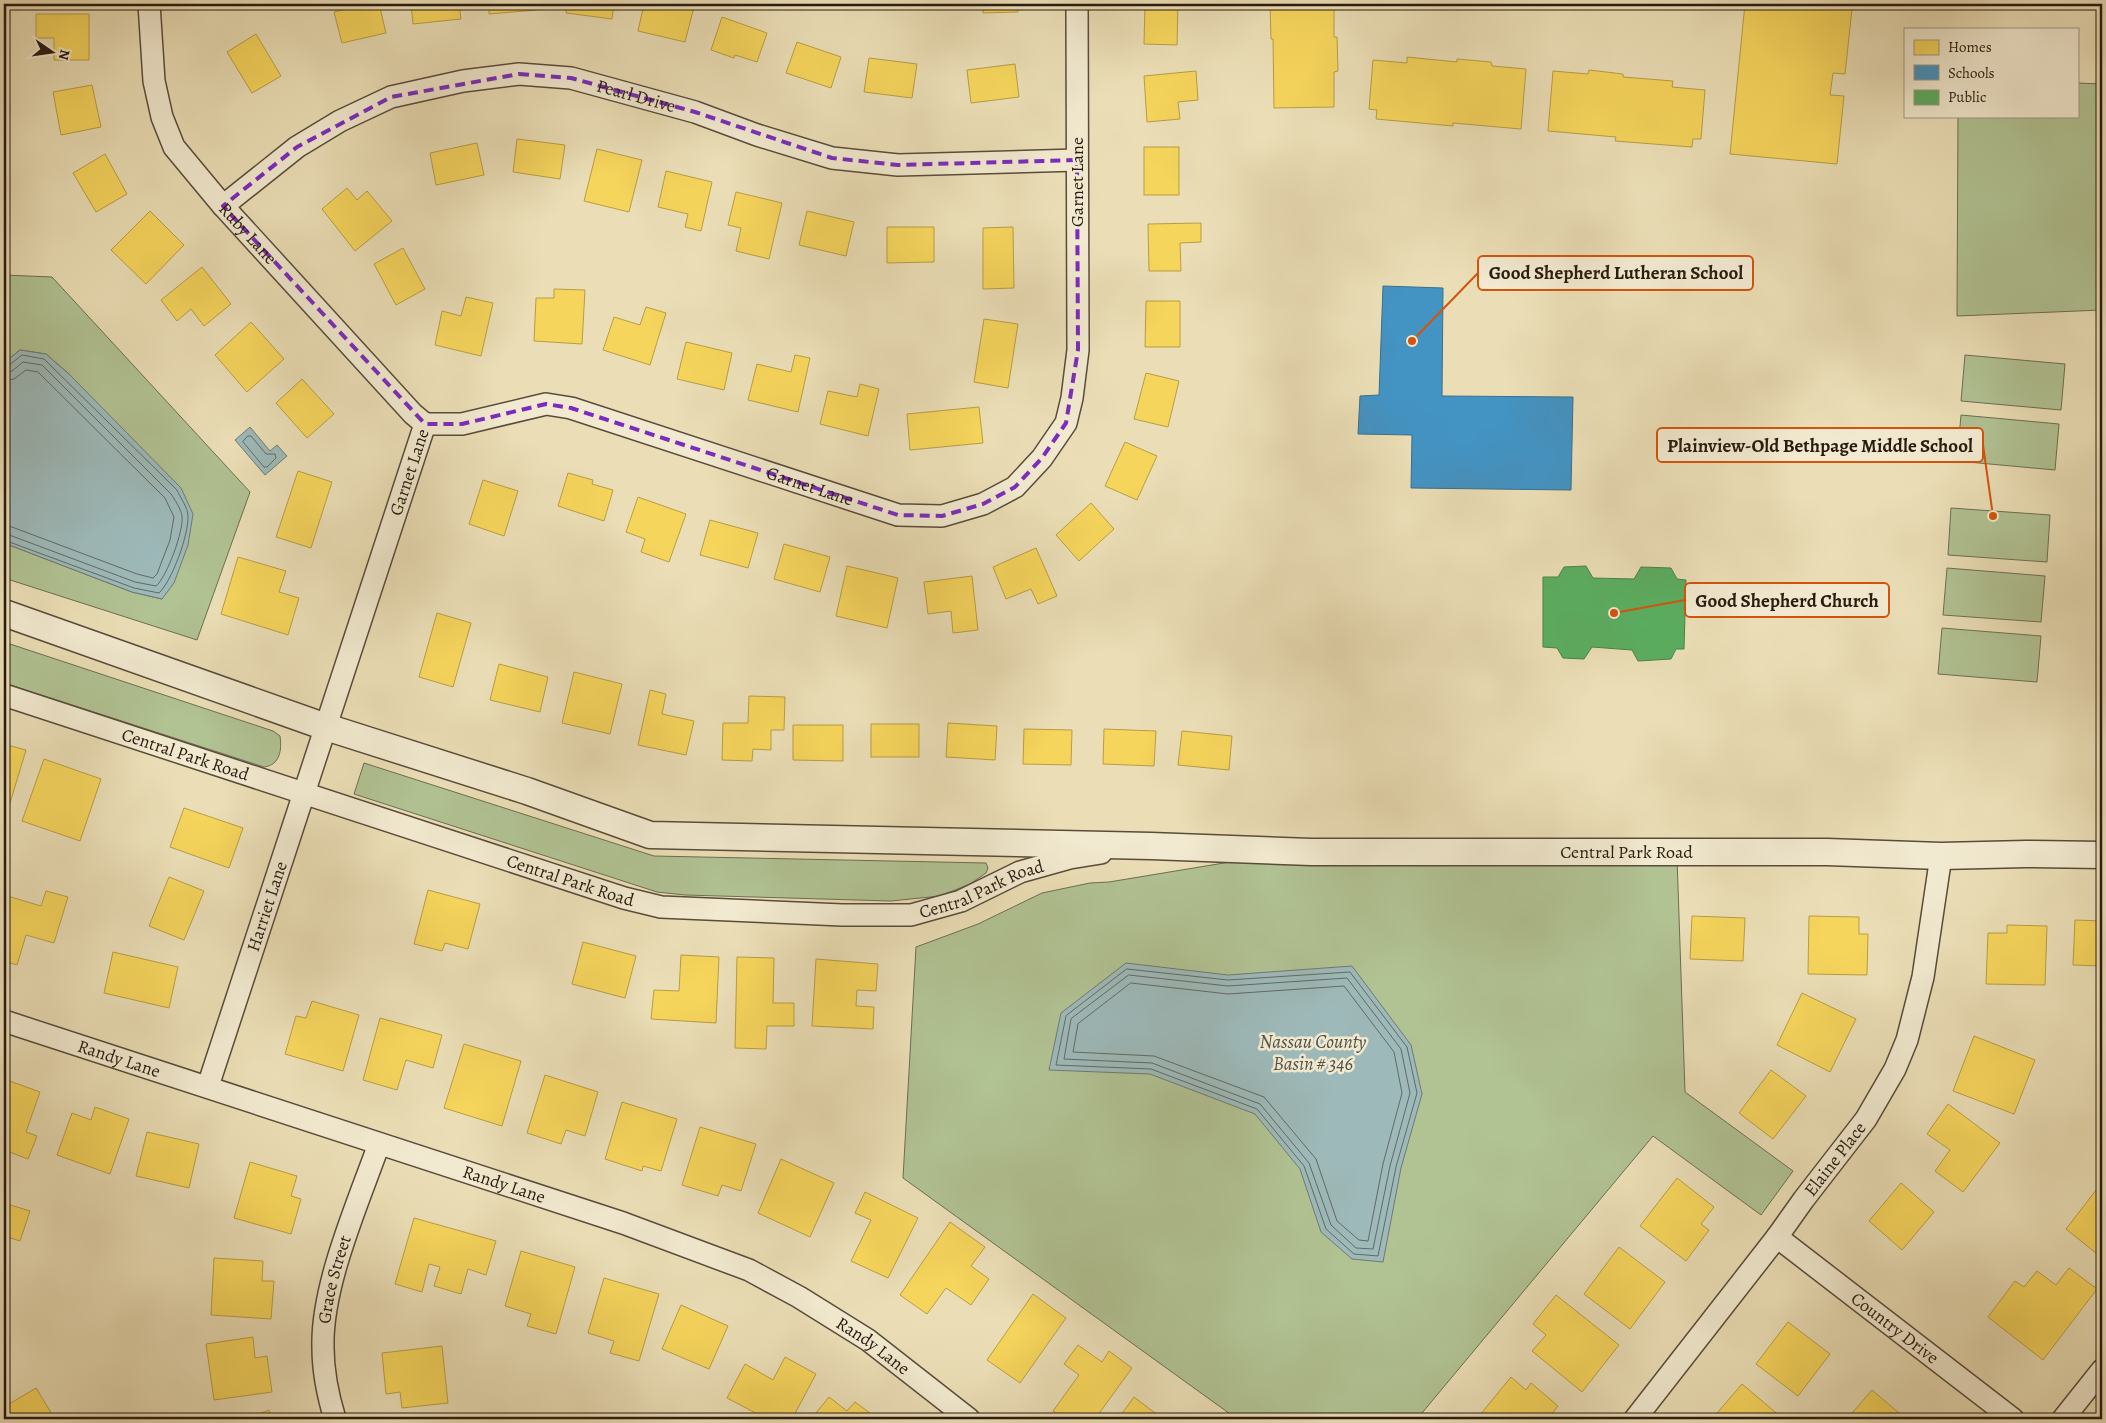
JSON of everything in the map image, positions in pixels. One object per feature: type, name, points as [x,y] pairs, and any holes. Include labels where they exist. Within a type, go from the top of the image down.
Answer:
[{"type":"street","name":"Ruby Lane","points":[[149,4],[154,81],[162,117],[174,147],[224,206],[345,341],[413,414],[425,424]]},
{"type":"street","name":"Garnet Lane","points":[[326,727],[425,424],[462,424],[546,404],[571,408],[898,515],[942,516],[983,504],[1015,487],[1042,458],[1066,423],[1072,398],[1078,350],[1077,4]]},
{"type":"street","name":"Pearl Drive","points":[[224,206],[297,147],[340,121],[391,97],[463,81],[518,74],[580,81],[695,112],[757,135],[832,158],[898,165],[1077,160]]},
{"type":"street","name":"Central Park Road","points":[[4,613],[326,727],[527,791],[650,835],[1151,846],[1311,852],[1827,852],[1941,856],[2102,855]]},
{"type":"street","name":"Central Park Road","points":[[4,695],[624,898],[661,907],[842,915],[911,915],[960,901],[1020,872],[1070,858],[1151,846]]},
{"type":"street","name":"Harriet Lane","points":[[208,1086],[326,727]]},
{"type":"street","name":"Elaine Place","points":[[1634,1419],[1777,1237],[1866,1119],[1895,1069],[1907,1040],[1923,977],[1941,856]]},
{"type":"street","name":"Randy Lane","points":[[4,1020],[624,1223],[749,1270],[799,1297],[868,1340],[969,1419]]},
{"type":"street","name":"Grace Street","points":[[335,1419],[328,1396],[323,1348],[326,1312],[338,1263],[379,1144]]},
{"type":"street","name":"Country Drive","points":[[1777,1237],[2013,1419]]},
{"type":"street","points":[[2064,1419],[2102,1370]]},
{"type":"highlighted area","points":[[519,74],[571,78],[695,112],[832,158],[898,165],[1077,160],[1078,350],[1066,423],[1042,458],[1015,487],[983,504],[942,516],[898,515],[571,408],[546,404],[462,424],[425,424],[223,206],[297,147],[391,97]]},
{"type":"green space","points":[[2078,83],[2102,84],[2102,310],[1957,316],[1958,118],[2078,118]]},
{"type":"green space","points":[[4,275],[52,277],[250,492],[197,640],[4,578],[4,543],[132,592],[162,599],[70,375],[46,354],[20,350],[4,363]]},
{"type":"green space","points":[[1965,355],[2065,364],[2061,410],[1961,401]]},
{"type":"green space","points":[[1961,415],[2059,424],[2055,470],[1957,461]]},
{"type":"green space","points":[[1951,508],[2050,515],[2047,562],[1948,555]]},
{"type":"green space","points":[[1947,568],[2045,576],[2041,622],[1943,615]]},
{"type":"green space","points":[[1942,628],[2041,636],[2037,682],[1938,674]]},
{"type":"green space","points":[[4,642],[273,731],[280,736],[279,756],[274,763],[264,767],[4,683]]},
{"type":"green space","points":[[364,763],[654,856],[986,863],[988,868],[986,873],[970,884],[940,896],[891,901],[685,895],[657,892],[354,794]]},
{"type":"green space","points":[[1677,857],[1685,1092],[1793,1171],[1761,1215],[1653,1136],[1417,1419],[1237,1419],[903,1178],[916,947],[978,924],[1042,893],[1090,883],[1109,882],[1242,860]]},
{"type":"water","points":[[20,350],[46,354],[70,375],[181,488],[193,514],[188,545],[174,583],[162,599],[132,592],[4,543],[4,363]]},
{"type":"water","points":[[250,427],[270,451],[277,445],[287,456],[265,475],[235,440]]},
{"type":"water","name":"Nassau County Basin # 346","points":[[1126,963],[1228,975],[1352,966],[1411,1045],[1422,1094],[1401,1168],[1383,1262],[1352,1259],[1321,1232],[1300,1169],[1255,1114],[1150,1074],[1049,1070],[1061,1013]]},
{"type":"building: Homes","points":[[355,4],[379,4],[386,33],[342,43],[334,12],[356,7]]},
{"type":"building: Homes","points":[[411,4],[459,4],[461,19],[413,24]]},
{"type":"building: Homes","points":[[489,4],[536,4],[537,10],[489,14]]},
{"type":"building: Homes","points":[[567,4],[614,4],[612,19],[566,13]]},
{"type":"building: Homes","points":[[644,4],[680,4],[694,7],[685,42],[638,31]]},
{"type":"building: Homes","points":[[983,4],[1017,4],[1018,12],[983,13]]},
{"type":"building: Homes","points":[[1145,4],[1178,4],[1177,45],[1144,44]]},
{"type":"building: Homes","points":[[1270,4],[1334,4],[1334,37],[1337,37],[1338,71],[1334,72],[1334,107],[1274,108],[1273,39],[1271,39]]},
{"type":"building: Homes","points":[[1745,4],[1800,4],[1852,9],[1845,74],[1833,73],[1830,95],[1844,96],[1837,164],[1730,154]]},
{"type":"building: Homes","points":[[36,14],[89,14],[89,60],[54,60],[54,38],[36,38]]},
{"type":"building: Homes","points":[[722,17],[767,33],[757,62],[735,55],[734,58],[711,50]]},
{"type":"building: Homes","points":[[256,34],[281,76],[252,93],[227,52]]},
{"type":"building: Homes","points":[[797,42],[841,57],[831,88],[786,73]]},
{"type":"building: Homes","points":[[1407,57],[1457,62],[1457,59],[1491,62],[1492,66],[1526,69],[1521,129],[1453,123],[1453,126],[1376,119],[1377,110],[1369,109],[1373,60],[1407,63]]},
{"type":"building: Homes","points":[[869,58],[917,64],[912,98],[864,92]]},
{"type":"building: Homes","points":[[1015,64],[1019,97],[971,103],[967,70]]},
{"type":"building: Homes","points":[[1589,70],[1623,74],[1623,77],[1673,81],[1672,87],[1705,90],[1701,139],[1693,139],[1692,147],[1615,141],[1616,137],[1548,131],[1553,71],[1588,74]]},
{"type":"building: Homes","points":[[1196,71],[1198,100],[1178,102],[1180,119],[1147,122],[1144,76]]},
{"type":"building: Homes","points":[[92,85],[101,127],[61,135],[53,92]]},
{"type":"building: Homes","points":[[517,139],[565,145],[560,179],[513,172]]},
{"type":"building: Homes","points":[[477,143],[484,175],[436,185],[430,153]]},
{"type":"building: Homes","points":[[1144,147],[1179,147],[1179,195],[1144,195]]},
{"type":"building: Homes","points":[[597,149],[642,160],[629,212],[584,201]]},
{"type":"building: Homes","points":[[105,154],[127,194],[96,212],[73,173]]},
{"type":"building: Homes","points":[[666,171],[712,182],[701,231],[685,227],[688,214],[658,207]]},
{"type":"building: Homes","points":[[347,188],[357,200],[367,191],[392,221],[355,251],[322,209]]},
{"type":"building: Homes","points":[[736,192],[782,203],[769,259],[736,251],[741,228],[728,225]]},
{"type":"building: Homes","points":[[150,211],[184,245],[146,284],[111,250]]},
{"type":"building: Homes","points":[[807,211],[854,222],[846,256],[799,245]]},
{"type":"building: Homes","points":[[1201,223],[1201,242],[1180,243],[1181,271],[1149,271],[1148,224]]},
{"type":"building: Homes","points":[[887,227],[934,227],[934,262],[887,263]]},
{"type":"building: Homes","points":[[1013,227],[1014,288],[983,289],[983,228]]},
{"type":"building: Homes","points":[[403,248],[425,289],[396,305],[374,264]]},
{"type":"building: Homes","points":[[202,267],[231,304],[204,326],[191,309],[177,321],[161,300]]},
{"type":"building: Homes","points":[[554,289],[585,290],[582,344],[534,341],[536,298],[554,298]]},
{"type":"building: Homes","points":[[466,297],[493,303],[481,356],[435,345],[442,311],[461,316]]},
{"type":"building: Homes","points":[[1146,301],[1180,301],[1180,347],[1145,347]]},
{"type":"building: Homes","points":[[646,307],[666,313],[650,365],[603,350],[614,317],[640,325]]},
{"type":"building: Homes","points":[[984,319],[1018,324],[1008,388],[974,382]]},
{"type":"building: Homes","points":[[251,322],[284,359],[247,392],[215,355]]},
{"type":"building: Homes","points":[[686,342],[732,353],[724,390],[677,379]]},
{"type":"building: Homes","points":[[795,355],[810,358],[798,412],[748,400],[757,364],[791,372]]},
{"type":"building: Homes","points":[[1146,373],[1179,381],[1168,427],[1134,419]]},
{"type":"building: Homes","points":[[302,379],[334,414],[307,438],[276,403]]},
{"type":"building: Homes","points":[[860,384],[879,389],[868,436],[820,424],[828,391],[857,397]]},
{"type":"building: Homes","points":[[979,407],[983,443],[910,450],[907,414]]},
{"type":"building: Homes","points":[[1125,442],[1157,456],[1137,500],[1105,486]]},
{"type":"building: Homes","points":[[298,471],[332,482],[311,548],[276,537]]},
{"type":"building: Homes","points":[[568,473],[593,480],[592,484],[613,490],[604,521],[558,506]]},
{"type":"building: Homes","points":[[483,480],[518,491],[504,536],[469,524]]},
{"type":"building: Homes","points":[[638,497],[686,514],[669,562],[641,552],[645,539],[626,532]]},
{"type":"building: Homes","points":[[1091,503],[1114,529],[1079,561],[1056,535]]},
{"type":"building: Homes","points":[[710,520],[758,533],[748,568],[700,555]]},
{"type":"building: Homes","points":[[784,544],[830,557],[820,592],[774,579]]},
{"type":"building: Homes","points":[[1036,548],[1057,596],[1038,604],[1031,589],[1006,599],[993,567]]},
{"type":"building: Homes","points":[[238,557],[286,571],[279,592],[299,598],[288,635],[221,614]]},
{"type":"building: Homes","points":[[847,566],[898,578],[887,628],[836,616]]},
{"type":"building: Homes","points":[[972,576],[978,630],[953,633],[951,611],[928,614],[924,582]]},
{"type":"building: Homes","points":[[437,613],[471,623],[453,687],[419,677]]},
{"type":"building: Homes","points":[[499,664],[548,677],[540,712],[490,700]]},
{"type":"building: Homes","points":[[574,672],[622,684],[610,734],[562,723]]},
{"type":"building: Homes","points":[[650,690],[666,694],[662,714],[694,721],[686,755],[638,745]]},
{"type":"building: Homes","points":[[749,696],[785,697],[784,730],[771,730],[771,750],[753,749],[752,761],[722,760],[723,723],[748,723]]},
{"type":"building: Homes","points":[[948,723],[997,726],[995,760],[946,757]]},
{"type":"building: Homes","points":[[871,724],[919,724],[919,757],[871,757]]},
{"type":"building: Homes","points":[[793,725],[843,725],[843,761],[793,760]]},
{"type":"building: Homes","points":[[1024,729],[1072,730],[1071,765],[1023,764]]},
{"type":"building: Homes","points":[[1104,729],[1156,731],[1154,766],[1103,764]]},
{"type":"building: Homes","points":[[1182,731],[1232,736],[1229,770],[1178,765]]},
{"type":"building: Homes","points":[[4,744],[26,750],[4,823]]},
{"type":"building: Homes","points":[[44,759],[101,779],[80,841],[22,821]]},
{"type":"building: Homes","points":[[184,808],[243,828],[229,868],[170,847]]},
{"type":"building: Homes","points":[[169,877],[204,891],[184,940],[149,926]]},
{"type":"building: Homes","points":[[428,890],[480,904],[468,949],[445,943],[442,951],[414,944]]},
{"type":"building: Homes","points":[[46,891],[68,897],[54,943],[26,935],[17,965],[4,961],[4,895],[41,906]]},
{"type":"building: Homes","points":[[1692,916],[1745,918],[1743,961],[1690,959]]},
{"type":"building: Homes","points":[[1809,916],[1859,917],[1859,934],[1868,934],[1867,975],[1808,974]]},
{"type":"building: Homes","points":[[2075,920],[2102,921],[2102,966],[2073,965]]},
{"type":"building: Homes","points":[[2007,925],[2047,926],[2045,985],[1986,984],[1988,933],[2007,933]]},
{"type":"building: Homes","points":[[583,942],[636,956],[625,998],[572,984]]},
{"type":"building: Homes","points":[[113,952],[178,967],[169,1008],[104,993]]},
{"type":"building: Homes","points":[[681,955],[719,957],[716,1023],[651,1019],[654,990],[679,991]]},
{"type":"building: Homes","points":[[737,957],[774,958],[773,1003],[794,1003],[794,1026],[767,1026],[766,1049],[735,1048]]},
{"type":"building: Homes","points":[[816,959],[878,964],[876,991],[857,990],[856,1006],[874,1007],[873,1029],[812,1026]]},
{"type":"building: Homes","points":[[1802,993],[1856,1019],[1830,1072],[1777,1045]]},
{"type":"building: Homes","points":[[312,1001],[359,1015],[343,1071],[285,1054],[296,1016],[306,1018]]},
{"type":"building: Homes","points":[[380,1018],[442,1035],[433,1068],[406,1060],[397,1090],[363,1080]]},
{"type":"building: Homes","points":[[1974,1036],[2035,1060],[2014,1114],[1953,1091]]},
{"type":"building: Homes","points":[[464,1044],[521,1061],[502,1126],[444,1108]]},
{"type":"building: Homes","points":[[1771,1070],[1806,1096],[1773,1139],[1739,1113]]},
{"type":"building: Homes","points":[[545,1075],[598,1092],[585,1136],[566,1130],[561,1144],[527,1133]]},
{"type":"building: Homes","points":[[4,1079],[40,1092],[26,1132],[37,1136],[28,1159],[4,1150]]},
{"type":"building: Homes","points":[[622,1102],[677,1119],[661,1171],[643,1166],[642,1171],[605,1159]]},
{"type":"building: Homes","points":[[1948,1104],[2000,1143],[1963,1192],[1935,1171],[1950,1150],[1927,1134]]},
{"type":"building: Homes","points":[[95,1107],[129,1119],[110,1174],[57,1155],[72,1113],[91,1120]]},
{"type":"building: Homes","points":[[700,1127],[756,1144],[741,1191],[722,1185],[718,1196],[682,1185]]},
{"type":"building: Homes","points":[[147,1132],[199,1144],[189,1188],[136,1176]]},
{"type":"building: Homes","points":[[781,1159],[834,1183],[810,1237],[758,1213]]},
{"type":"building: Homes","points":[[250,1162],[297,1176],[291,1196],[301,1199],[291,1234],[234,1218]]},
{"type":"building: Homes","points":[[1677,1178],[1714,1207],[1701,1224],[1709,1230],[1686,1261],[1640,1226]]},
{"type":"building: Homes","points":[[1901,1183],[1934,1212],[1902,1250],[1869,1221]]},
{"type":"building: Homes","points":[[2100,1185],[2102,1186],[2102,1258],[2066,1229]]},
{"type":"building: Homes","points":[[865,1192],[918,1218],[888,1278],[851,1261],[871,1220],[855,1213]]},
{"type":"building: Homes","points":[[4,1203],[30,1211],[20,1241],[4,1236]]},
{"type":"building: Homes","points":[[414,1218],[496,1241],[486,1275],[468,1269],[461,1294],[434,1286],[440,1267],[429,1264],[422,1292],[395,1284]]},
{"type":"building: Homes","points":[[950,1222],[985,1247],[971,1266],[989,1279],[971,1305],[946,1288],[927,1314],[900,1295]]},
{"type":"building: Homes","points":[[1619,1247],[1665,1282],[1630,1329],[1584,1294]]},
{"type":"building: Homes","points":[[521,1251],[575,1267],[556,1334],[527,1326],[531,1314],[505,1306]]},
{"type":"building: Homes","points":[[214,1258],[263,1261],[262,1281],[274,1281],[271,1319],[211,1315]]},
{"type":"building: Homes","points":[[2069,1268],[2097,1289],[2043,1360],[1988,1317],[2015,1281],[2024,1287],[2037,1271],[2056,1285]]},
{"type":"building: Homes","points":[[604,1278],[659,1294],[639,1361],[610,1353],[614,1341],[588,1333]]},
{"type":"building: Homes","points":[[1033,1294],[1066,1318],[1020,1383],[987,1360]]},
{"type":"building: Homes","points":[[1556,1295],[1619,1345],[1582,1392],[1532,1351],[1546,1335],[1533,1324]]},
{"type":"building: Homes","points":[[681,1305],[728,1326],[709,1369],[662,1349]]},
{"type":"building: Homes","points":[[1788,1322],[1830,1354],[1798,1396],[1756,1364]]},
{"type":"building: Homes","points":[[253,1337],[255,1358],[267,1356],[272,1392],[214,1400],[206,1344]]},
{"type":"building: Homes","points":[[1078,1345],[1102,1362],[1109,1351],[1132,1368],[1095,1419],[1065,1419],[1053,1411],[1079,1375],[1064,1364]]},
{"type":"building: Homes","points":[[442,1346],[448,1403],[402,1408],[400,1392],[386,1394],[382,1353]]},
{"type":"building: Homes","points":[[785,1357],[816,1374],[792,1419],[767,1419],[727,1398],[745,1364],[773,1380]]},
{"type":"building: Homes","points":[[1511,1377],[1526,1390],[1531,1383],[1558,1406],[1548,1419],[1485,1419],[1480,1415]]},
{"type":"building: Homes","points":[[1742,1384],[1781,1417],[1779,1419],[1712,1419]]},
{"type":"building: Homes","points":[[36,1388],[55,1419],[4,1419],[4,1407]]},
{"type":"building: Homes","points":[[1872,1390],[1906,1419],[1847,1419]]},
{"type":"building: Homes","points":[[829,1397],[847,1411],[855,1402],[878,1419],[811,1419]]},
{"type":"building: Homes","points":[[1134,1397],[1163,1419],[1118,1419]]},
{"type":"building: Homes","points":[[269,1410],[273,1419],[246,1419]]},
{"type":"building: Schools","points":[[1383,286],[1443,288],[1442,396],[1573,397],[1571,490],[1411,488],[1412,435],[1358,434],[1360,396],[1379,395]]},
{"type":"building: Public","points":[[1586,566],[1593,578],[1634,579],[1641,567],[1671,568],[1677,579],[1686,580],[1684,649],[1676,649],[1671,659],[1638,661],[1632,650],[1592,647],[1584,659],[1563,658],[1557,648],[1543,647],[1543,577],[1558,577],[1564,567]]},
{"type":"place","name":"Good Shepherd Lutheran School","points":[[1412,341]]},
{"type":"place","name":"Plainview-Old Bethpage Middle School","points":[[1993,516]]},
{"type":"place","name":"Good Shepherd Church","points":[[1614,613]]}]
